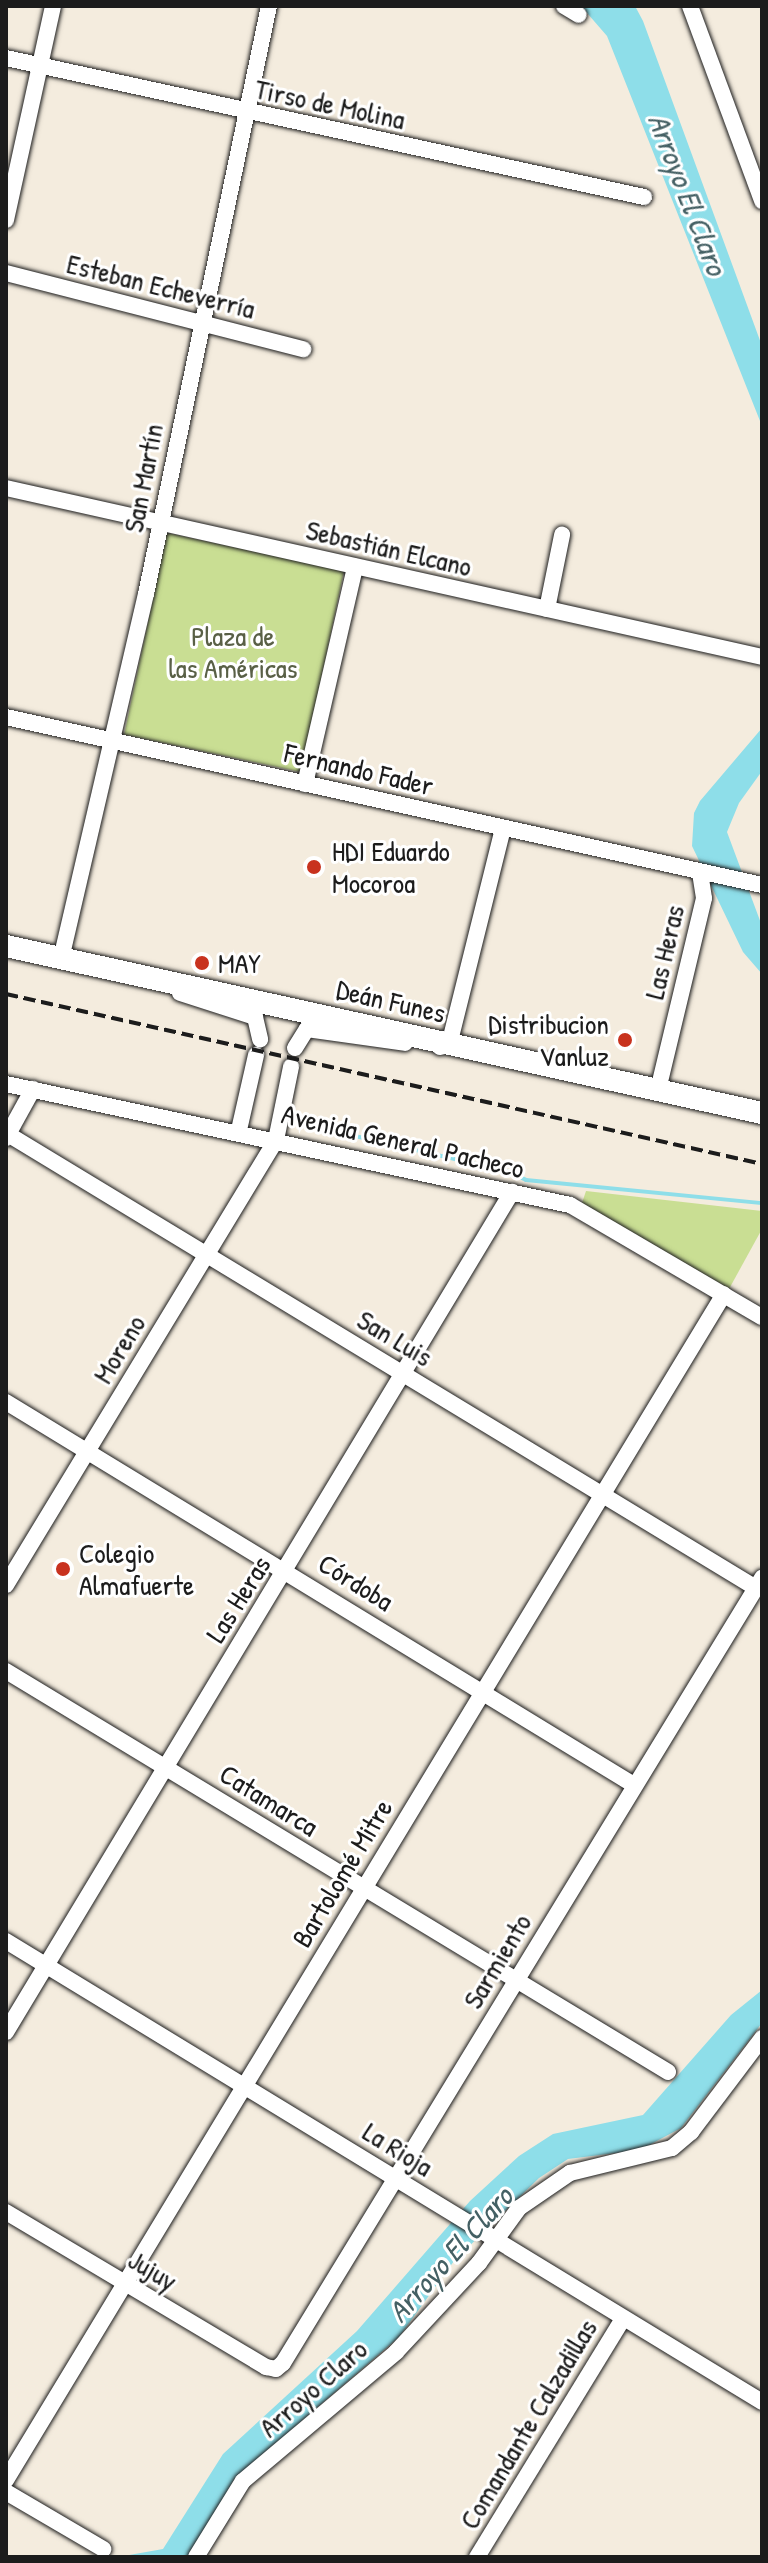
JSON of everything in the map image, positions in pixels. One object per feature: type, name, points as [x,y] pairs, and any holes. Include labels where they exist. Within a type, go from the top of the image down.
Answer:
[{"type":"main road","name":"Deán Funes","points":[[6,946],[762,1113]]},
{"type":"street","points":[[6,220],[53,6]]},
{"type":"street","name":"San Martín","points":[[61,959],[114,740],[269,6]]},
{"type":"street","points":[[690,6],[762,201]]},
{"type":"street","name":"Tirso de Molina","points":[[6,58],[245,113],[644,197]]},
{"type":"street","name":"Esteban Echeverría","points":[[6,273],[303,349]]},
{"type":"street","name":"Sebastián Elcano","points":[[6,488],[762,657]]},
{"type":"street","points":[[547,609],[562,535]]},
{"type":"street","points":[[305,784],[355,567]]},
{"type":"street","name":"Fernando Fader","points":[[6,717],[760,885]]},
{"type":"street","points":[[295,1048],[307,1029],[434,1048],[449,1045],[503,828]]},
{"type":"street","name":"Las Heras","points":[[658,1090],[704,898],[700,872]]},
{"type":"street","points":[[169,982],[174,991],[255,1017],[258,1047],[239,1130]]},
{"type":"street","name":"Moreno","points":[[6,1585],[276,1140],[291,1067]]},
{"type":"street","name":"Avenida General Pacheco","points":[[6,1084],[239,1130],[585,1211],[762,1317]]},
{"type":"street","points":[[7,1135],[33,1089]]},
{"type":"street","name":"San Luis","points":[[7,1135],[601,1494],[759,1583]]},
{"type":"street","name":"Las Heras","points":[[6,2032],[512,1192]]},
{"type":"street","name":"Bartolomé Mitre","points":[[6,2480],[724,1294]]},
{"type":"street","name":"Córdoba","points":[[6,1402],[287,1570],[634,1785]]},
{"type":"street","name":"Sarmiento","points":[[276,2369],[396,2179],[759,1583]]},
{"type":"street","name":"Catamarca","points":[[6,1671],[668,2072]]},
{"type":"street","name":"La Rioja","points":[[6,1941],[762,2402]]},
{"type":"street","name":"Arroyo Claro","points":[[196,2557],[243,2481],[396,2352],[479,2263],[491,2237],[519,2208],[570,2173],[672,2148],[703,2117],[762,2038]]},
{"type":"street","name":"Jujuy","points":[[6,2212],[276,2369]]},
{"type":"street","name":"Comandante Calzadillas","points":[[477,2557],[623,2319]]},
{"type":"street","points":[[6,2492],[103,2549]]},
{"type":"green space","name":"Plaza de las Américas","points":[[167,533],[344,571],[301,772],[124,734]]},
{"type":"green space","points":[[586,1191],[762,1211],[762,1229],[729,1289],[582,1203]]},
{"type":"water","name":"Arroyo El Claro","points":[[581,6],[635,6],[643,21],[762,346],[762,426],[607,36]]},
{"type":"water","points":[[762,728],[762,771],[739,803],[727,832],[762,926],[762,974],[743,952],[692,846],[694,813],[700,801]]},
{"type":"water","name":"Arroyo El Claro","points":[[762,1990],[762,2023],[681,2128],[640,2150],[568,2159],[539,2178],[454,2261],[399,2337],[235,2478],[189,2557],[118,2557],[163,2549],[223,2454],[357,2331],[470,2201],[519,2156],[553,2134],[643,2115],[731,2015]]},
{"type":"waterway","points":[[316,1127],[507,1171],[526,1180],[762,1203]]},
{"type":"railway","points":[[6,994],[762,1164]]},
{"type":"place","name":"HDI Eduardo Mocoroa","points":[[314,867]]},
{"type":"place","name":"MAY","points":[[202,963]]},
{"type":"place","name":"Distribucion Vanluz","points":[[625,1040]]},
{"type":"place","name":"Colegio Almafuerte","points":[[63,1569]]}]
